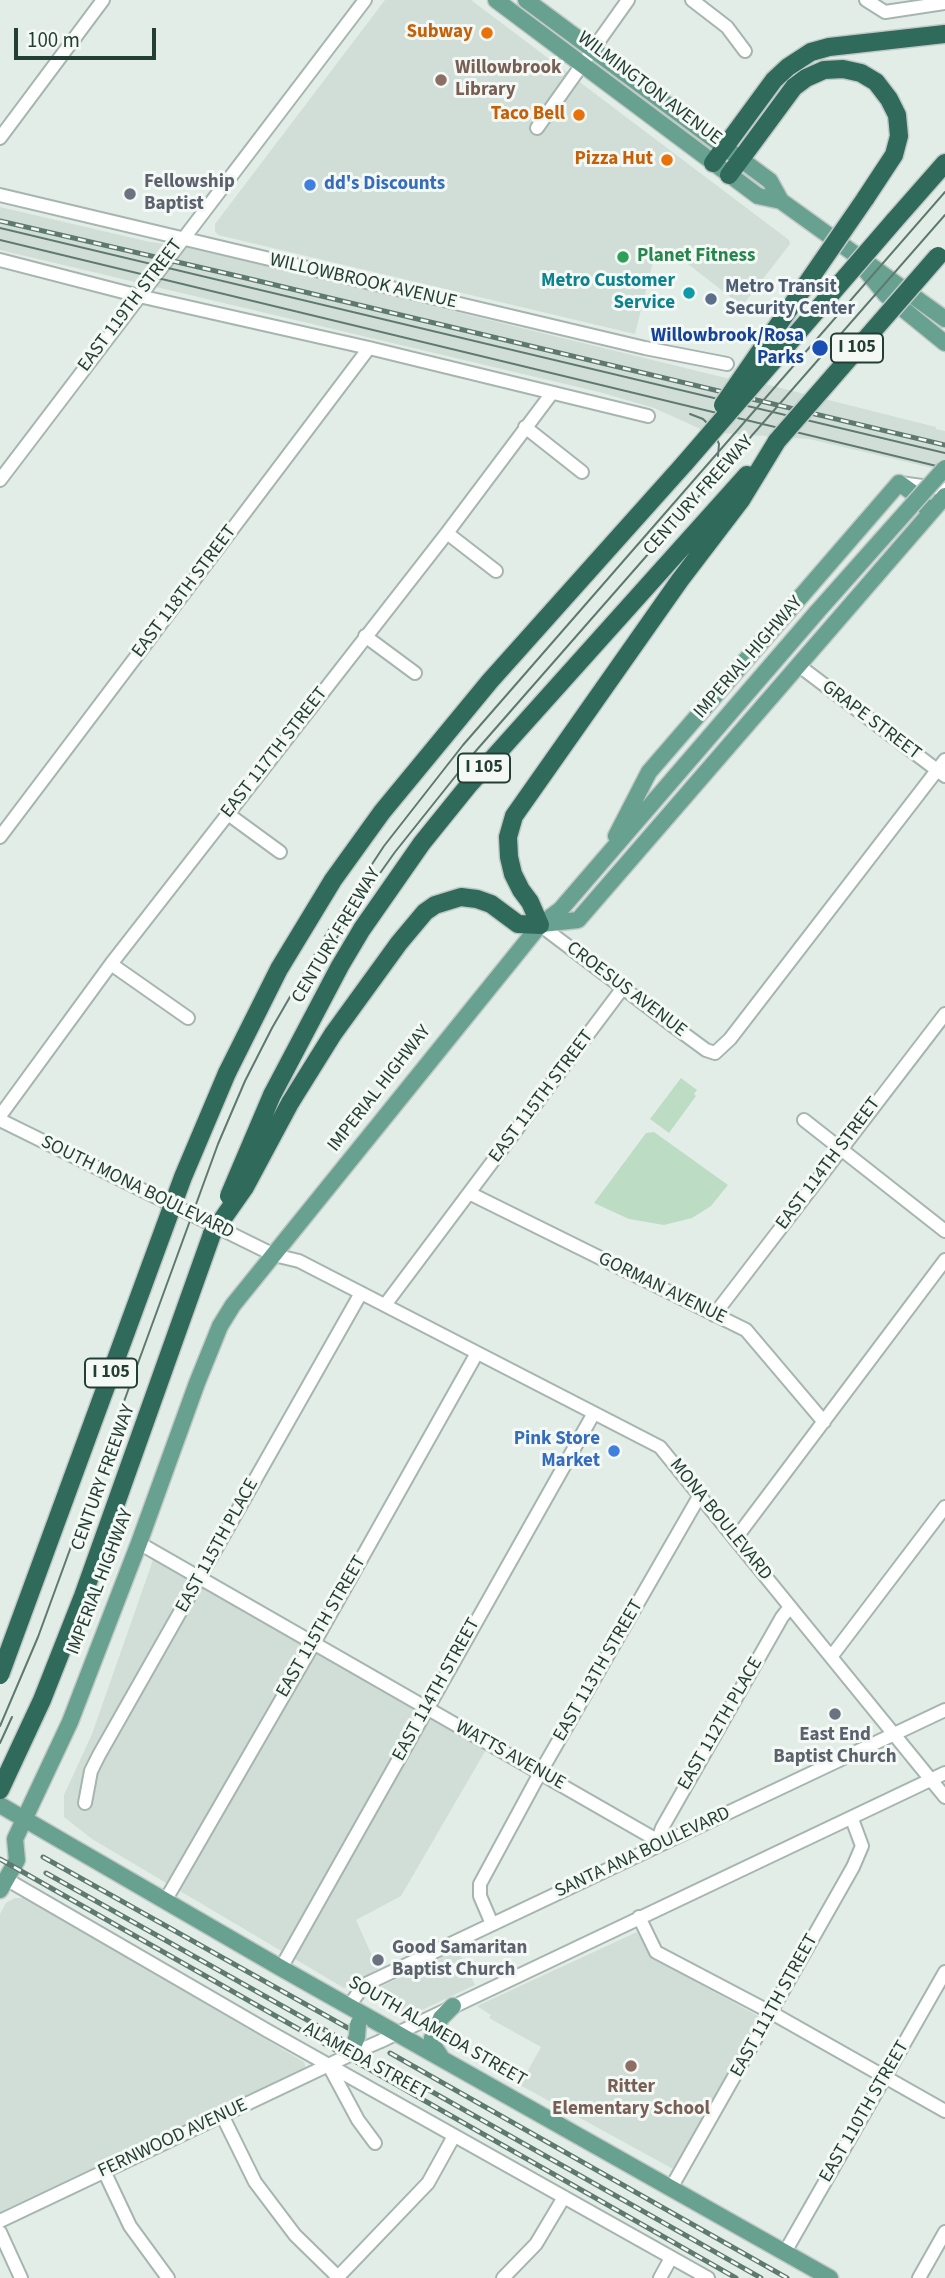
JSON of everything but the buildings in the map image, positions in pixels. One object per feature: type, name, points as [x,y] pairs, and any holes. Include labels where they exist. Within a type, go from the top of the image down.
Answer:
[{"type":"highway","points":[[713,163],[782,72],[811,52],[829,47],[945,34]]},
{"type":"highway","points":[[685,463],[894,155],[898,136],[897,115],[890,99],[876,82],[861,73],[843,69],[824,70],[806,78],[782,102],[729,175]]},
{"type":"highway","name":"CENTURY FREEWAY","points":[[0,1675],[183,1177],[227,1073],[279,968],[333,880],[382,812],[490,681],[685,463],[945,163]]},
{"type":"highway","name":"CENTURY FREEWAY","points":[[0,1790],[42,1700],[87,1586],[212,1234],[272,1095],[362,929],[422,843],[468,786],[749,478],[777,441],[941,251]]},
{"type":"highway","points":[[212,1234],[245,1187],[290,1103],[333,1034],[425,912],[435,905],[461,897],[491,904],[518,924],[540,925],[511,866],[508,837],[514,816],[749,478]]},
{"type":"main road","name":"WILMINGTON AVENUE","points":[[496,0],[758,196],[781,201],[945,319]]},
{"type":"main road","name":"WILMINGTON AVENUE","points":[[526,0],[770,181],[781,201]]},
{"type":"main road","points":[[847,248],[886,295],[945,343]]},
{"type":"main road","points":[[926,487],[945,456]]},
{"type":"main road","name":"IMPERIAL HIGHWAY","points":[[3,1884],[17,1860],[15,1839],[70,1722],[220,1326],[241,1295],[540,925],[561,909],[945,468]]},
{"type":"main road","points":[[603,859],[649,772],[899,483],[920,498],[929,515]]},
{"type":"main road","points":[[540,925],[578,920],[945,496]]},
{"type":"main road","points":[[0,1805],[26,1819]]},
{"type":"main road","name":"SOUTH ALAMEDA STREET","points":[[26,1819],[281,1968],[830,2278]]},
{"type":"main road","points":[[0,1847],[15,1839]]},
{"type":"main road","points":[[349,2006],[358,2024],[352,2053]]},
{"type":"main road","points":[[442,2059],[433,2045],[432,2038],[441,2018],[453,2006]]},
{"type":"street","points":[[0,138],[103,0]]},
{"type":"street","name":"EAST 119TH STREET","points":[[0,480],[365,0]]},
{"type":"street","points":[[537,128],[628,0]]},
{"type":"street","points":[[692,0],[727,27],[744,51]]},
{"type":"street","points":[[866,0],[885,12],[945,3]]},
{"type":"street","name":"WILLOWBROOK AVENUE","points":[[0,195],[645,348],[727,364]]},
{"type":"street","points":[[0,260],[139,296],[369,348],[648,416]]},
{"type":"street","name":"EAST 118TH STREET","points":[[0,837],[369,348]]},
{"type":"street","name":"EAST 117TH STREET","points":[[0,1118],[111,964],[447,533],[552,393]]},
{"type":"street","points":[[525,427],[582,472]]},
{"type":"street","points":[[899,483],[945,489]]},
{"type":"street","points":[[447,533],[496,571]]},
{"type":"street","points":[[365,636],[415,673]]},
{"type":"street","name":"GRAPE STREET","points":[[798,665],[942,769]]},
{"type":"street","name":"CROESUS AVENUE","points":[[540,925],[622,989],[706,1050],[715,1053],[730,1039],[942,769]]},
{"type":"street","points":[[228,814],[280,852]]},
{"type":"street","points":[[111,964],[188,1018]]},
{"type":"street","name":"EAST 115TH STREET","points":[[385,1305],[622,989]]},
{"type":"street","name":"EAST 114TH STREET","points":[[714,1315],[945,1014]]},
{"type":"street","name":"SOUTH MONA BOULEVARD","points":[[0,1118],[274,1255]]},
{"type":"street","points":[[804,1121],[945,1231]]},
{"type":"street","name":"GORMAN AVENUE","points":[[469,1194],[746,1330],[824,1422]]},
{"type":"street","name":"MONA BOULEVARD","points":[[274,1255],[299,1261],[660,1447],[945,1797]]},
{"type":"street","points":[[736,1538],[945,1260]]},
{"type":"street","name":"EAST 115TH PLACE","points":[[85,1803],[91,1772],[99,1755],[361,1293]]},
{"type":"street","name":"EAST 115TH STREET","points":[[165,1901],[477,1353]]},
{"type":"street","name":"EAST 114TH STREET","points":[[281,1968],[594,1413]]},
{"type":"street","name":"EAST 113TH STREET","points":[[492,1924],[480,1896],[480,1884],[540,1773],[700,1495]]},
{"type":"street","points":[[831,1657],[945,1507]]},
{"type":"street","name":"WATTS AVENUE","points":[[139,1543],[662,1843]]},
{"type":"street","name":"EAST 112TH PLACE","points":[[662,1843],[660,1831],[782,1617],[790,1608]]},
{"type":"street","name":"SANTA ANA BOULEVARD","points":[[349,2006],[364,1985],[945,1710]]},
{"type":"street","points":[[352,2053],[945,1773]]},
{"type":"street","name":"EAST 111TH STREET","points":[[671,2188],[772,2013],[858,1856],[862,1846],[852,1819]]},
{"type":"street","name":"ALAMEDA STREET","points":[[3,1884],[708,2278]]},
{"type":"street","points":[[639,1917],[656,1952],[772,2013],[945,2111]]},
{"type":"street","name":"EAST 110TH STREET","points":[[785,2252],[945,1972]]},
{"type":"street","name":"FERNWOOD AVENUE","points":[[0,2221],[352,2053]]},
{"type":"street","points":[[329,2066],[358,2120],[375,2143]]},
{"type":"street","points":[[222,2115],[255,2182],[295,2235],[338,2278],[428,2183],[454,2136]]},
{"type":"street","points":[[104,2171],[130,2226],[168,2278]]},
{"type":"street","points":[[503,2278],[536,2244],[564,2197]]},
{"type":"street","points":[[0,2232],[21,2278]]},
{"type":"street","points":[[919,2278],[945,2232]]},
{"type":"street","points":[[660,2278],[671,2258]]},
{"type":"shaded area","points":[[385,0],[471,0],[789,240],[790,244],[742,306],[684,261],[655,254],[635,334],[218,235],[215,224]]},
{"type":"shaded area","points":[[0,207],[150,242],[195,248],[936,427],[945,431],[945,471],[809,439],[707,432],[654,408],[599,392],[0,250]]},
{"type":"shaded area","points":[[153,1560],[487,1748],[401,1896],[356,1920],[378,1969],[344,1988],[92,1839],[64,1817],[64,1795],[92,1734]]},
{"type":"shaded area","points":[[15,1898],[26,1898],[304,2062],[306,2069],[0,2215],[0,1914],[6,1903]]},
{"type":"shaded area","name":"Ritter Elementary School","points":[[637,1932],[651,1957],[760,2017],[673,2169],[520,2085],[541,2047],[489,2018],[491,2015],[477,2006]]},
{"type":"shaded area","points":[[458,1950],[475,1985],[407,2017],[376,1997],[376,1992],[382,1986]]},
{"type":"green space","points":[[681,1078],[697,1090],[694,1094],[696,1096],[669,1133],[650,1119]]},
{"type":"green space","points":[[654,1132],[728,1185],[711,1206],[692,1218],[664,1225],[629,1219],[594,1203],[646,1133]]},
{"type":"tram line","points":[[0,1726],[38,1637],[218,1144],[245,1081],[272,1028],[328,931],[384,846],[463,745],[945,192]]},
{"type":"tram line","points":[[311,979],[356,907],[395,852],[474,753],[945,215]]},
{"type":"tram line","points":[[0,228],[945,453]]},
{"type":"tram line","points":[[0,240],[945,468]]},
{"type":"tram line","points":[[690,414],[703,419],[712,428],[719,444],[718,456]]},
{"type":"tram line","points":[[0,1743],[12,1717]]},
{"type":"railway","points":[[0,221],[945,445]]},
{"type":"railway","points":[[43,1857],[348,2028]]},
{"type":"railway","points":[[0,1859],[736,2278]]},
{"type":"railway","points":[[46,1873],[341,2039]]},
{"type":"railway","points":[[390,2053],[787,2278]]},
{"type":"railway","points":[[383,2064],[761,2278]]},
{"type":"place","name":"Subway","points":[[487,33]]},
{"type":"place","name":"Willowbrook Library","points":[[441,80]]},
{"type":"place","name":"Taco Bell","points":[[579,115]]},
{"type":"place","name":"Pizza Hut","points":[[667,160]]},
{"type":"place","name":"dd's Discounts","points":[[310,185]]},
{"type":"place","name":"Fellowship Baptist","points":[[130,194]]},
{"type":"place","name":"Planet Fitness","points":[[623,257]]},
{"type":"place","name":"Metro Customer Service","points":[[689,293]]},
{"type":"place","name":"Metro Transit Security Center","points":[[711,299]]},
{"type":"place","name":"Willowbrook/Rosa Parks","points":[[820,348]]},
{"type":"place","name":"Pink Store Market","points":[[614,1451]]},
{"type":"place","name":"East End Baptist Church","points":[[835,1714]]},
{"type":"place","name":"Good Samaritan Baptist Church","points":[[378,1960]]},
{"type":"place","name":"Ritter Elementary School","points":[[631,2066]]}]
